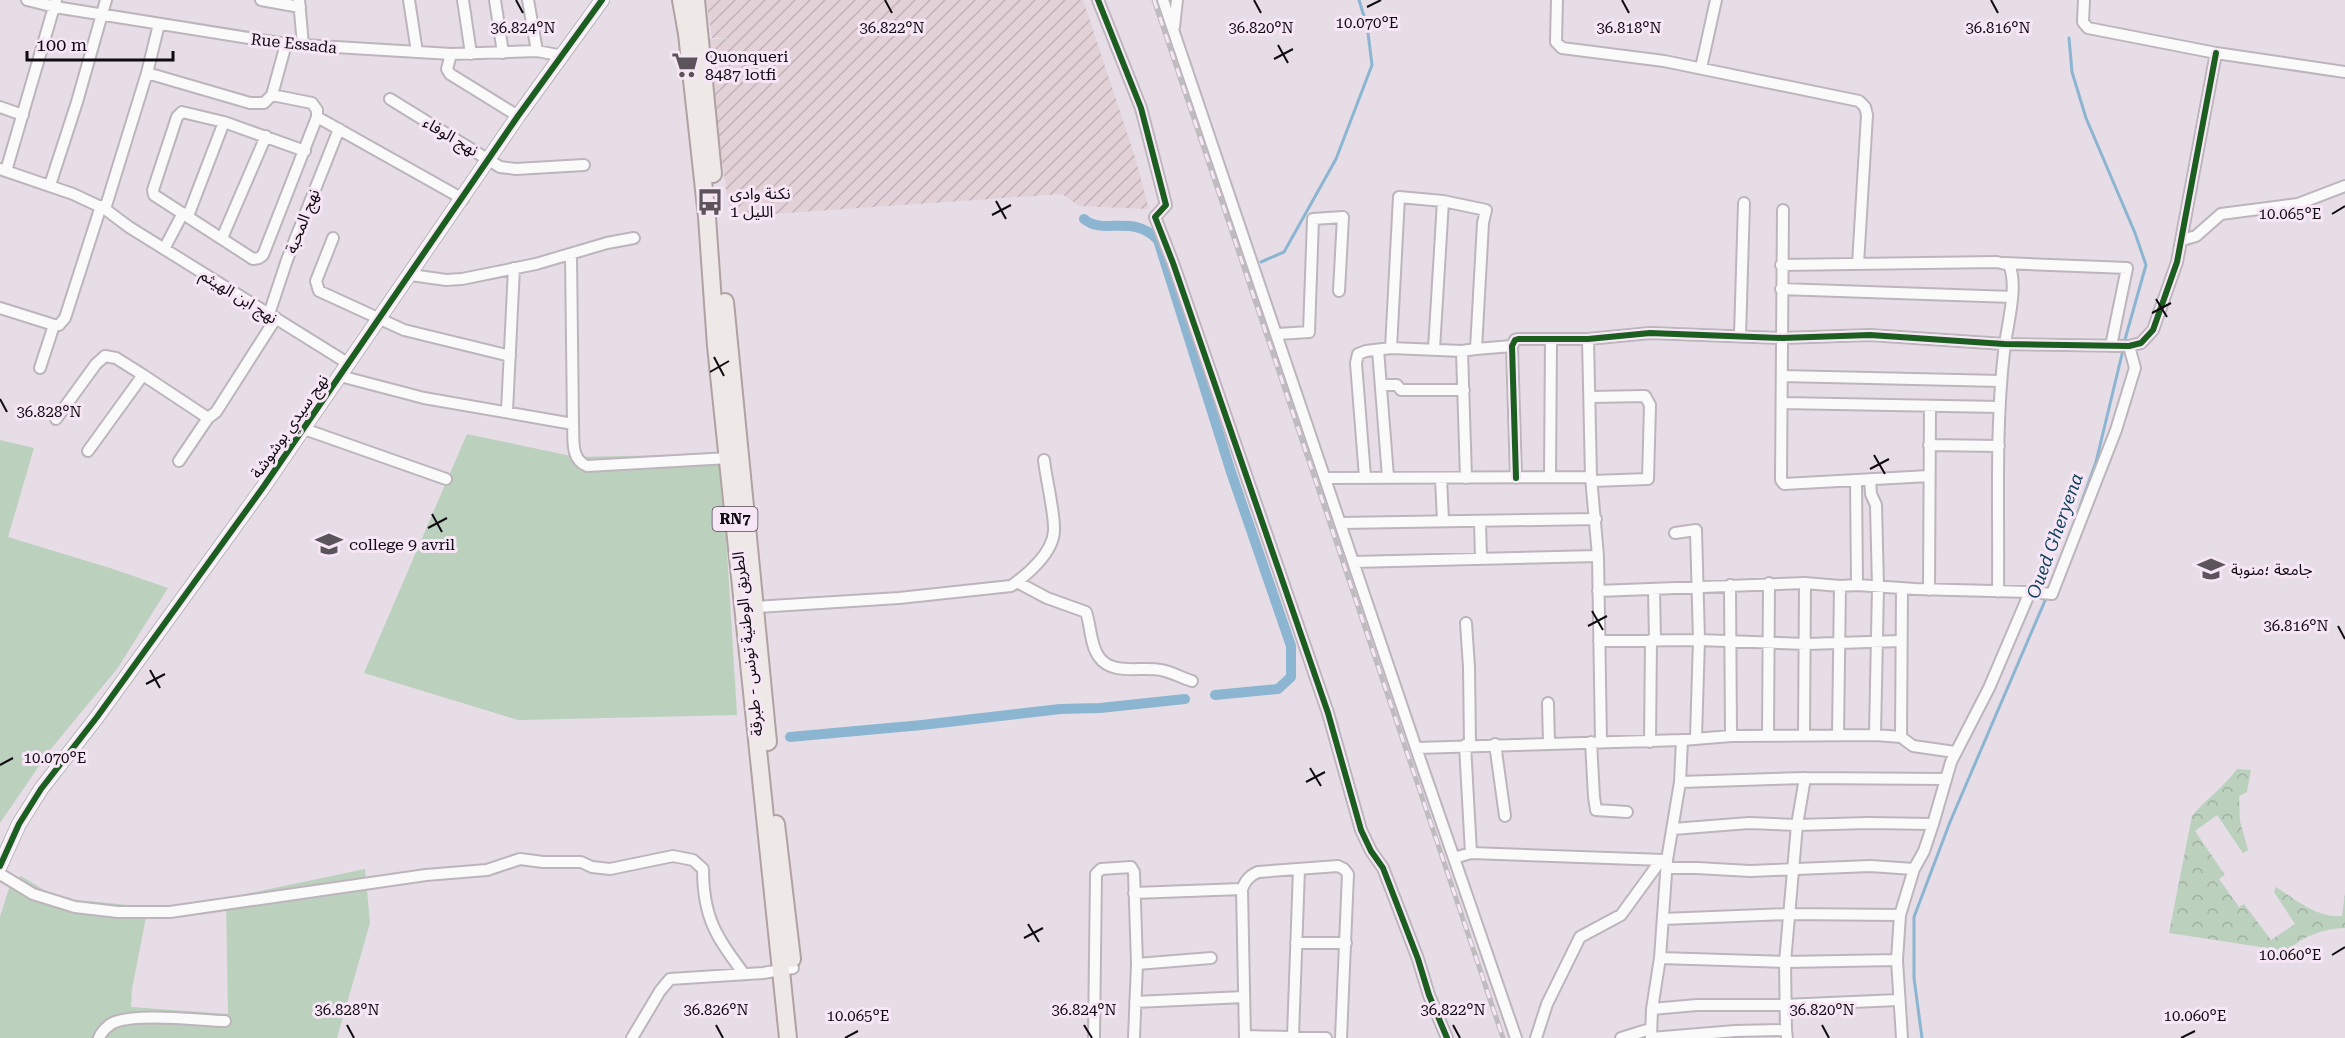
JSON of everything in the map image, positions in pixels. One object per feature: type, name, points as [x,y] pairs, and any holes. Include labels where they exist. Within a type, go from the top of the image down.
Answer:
[{"type":"main road","name":"الطريق الوطنية تونس - طبرقة","points":[[681,0],[687,34],[707,217],[716,346],[731,420],[729,458],[770,874],[800,1038]]},
{"type":"main road","name":"الطريق الوطنية تونس - طبرقة","points":[[696,0],[731,420],[756,607],[774,804],[787,969],[788,1038]]},
{"type":"street","name":"Rue Essada","points":[[27,0],[56,3],[159,24],[286,44],[451,54],[537,51],[563,56]]},
{"type":"street","points":[[50,185],[106,0]]},
{"type":"street","points":[[261,0],[300,4],[303,45]]},
{"type":"street","points":[[409,0],[417,52]]},
{"type":"street","points":[[463,0],[471,54]]},
{"type":"street","points":[[495,0],[503,53]]},
{"type":"street","points":[[528,0],[537,51]]},
{"type":"street","name":"نهج سيدي بوشوشة","points":[[0,866],[19,824],[41,789],[97,717],[304,429],[518,116],[602,0]]},
{"type":"street","points":[[1098,0],[1141,108],[1156,158],[1166,205],[1155,217],[1173,263],[1328,713],[1361,830],[1371,851],[1383,868],[1447,1038]]},
{"type":"street","points":[[1163,0],[1516,1038]]},
{"type":"street","points":[[1174,33],[1177,0]]},
{"type":"street","points":[[1557,0],[1556,39],[1560,47],[1586,53],[1634,56],[1701,68],[1855,99],[1865,107],[1867,115],[1858,264]]},
{"type":"street","points":[[1701,68],[1716,0]]},
{"type":"street","points":[[2084,0],[2083,22],[2088,28],[2216,53],[2345,72]]},
{"type":"street","points":[[3,170],[23,116],[56,3]]},
{"type":"street","points":[[40,368],[54,326],[65,318],[147,73],[159,24]]},
{"type":"street","points":[[147,73],[254,104],[264,103],[272,94],[286,44]]},
{"type":"street","points":[[1516,478],[1512,346],[1518,339],[1588,339],[1650,333],[1782,338],[1870,335],[2004,344],[2120,346],[2141,343],[2153,330],[2170,284],[2182,240],[2216,53]]},
{"type":"street","points":[[451,54],[447,69],[450,74],[518,116]]},
{"type":"street","points":[[272,94],[312,103],[317,110],[317,117],[305,150],[261,257],[254,259],[153,193],[177,117],[182,112],[224,122],[305,150]]},
{"type":"street","name":"نهج الوفاء","points":[[390,99],[508,170],[584,165]]},
{"type":"street","points":[[0,107],[23,116]]},
{"type":"street","points":[[317,117],[463,199]]},
{"type":"street","points":[[164,249],[185,215],[224,122]]},
{"type":"street","name":"نهج المحبة","points":[[179,461],[208,418],[218,408],[272,316],[290,253],[339,129]]},
{"type":"street","points":[[222,238],[266,136]]},
{"type":"street","name":"نهج ابن الهيثم","points":[[3,170],[50,185],[103,208],[129,227],[350,364]]},
{"type":"street","points":[[2182,240],[2196,236],[2221,214],[2298,204],[2345,186]]},
{"type":"street","points":[[1391,348],[1399,197],[1443,201],[1486,210],[1483,223],[1476,349]]},
{"type":"street","points":[[1434,349],[1443,201]]},
{"type":"street","points":[[1740,336],[1744,203]]},
{"type":"street","points":[[1783,210],[1782,483],[1929,476]]},
{"type":"street","points":[[1278,334],[1309,332],[1313,219],[1342,217],[1339,291]]},
{"type":"street","points":[[333,238],[316,281],[317,288],[322,293],[422,336],[510,356]]},
{"type":"street","points":[[411,275],[446,280],[462,279],[571,255],[607,243],[634,238]]},
{"type":"street","points":[[571,255],[573,424],[576,457],[586,466],[729,458]]},
{"type":"street","points":[[1998,592],[1999,407],[2013,275],[2009,266],[2004,263]]},
{"type":"street","points":[[1598,591],[1805,583],[2048,594],[2116,430],[2135,368],[2120,346],[2127,268],[2004,263],[1781,265]]},
{"type":"street","points":[[507,411],[514,268]]},
{"type":"street","points":[[1781,289],[2012,297]]},
{"type":"street","points":[[0,308],[54,326]]},
{"type":"street","points":[[1550,477],[1551,339]]},
{"type":"street","points":[[1588,339],[1591,479],[1598,556],[1599,641],[1593,797],[1596,810],[1627,812]]},
{"type":"street","points":[[1365,477],[1356,358],[1362,352],[1391,348],[1462,351],[1512,346]]},
{"type":"street","points":[[1378,350],[1388,477]]},
{"type":"street","points":[[1462,351],[1466,478]]},
{"type":"street","points":[[56,419],[96,364],[105,356],[116,357],[208,418]]},
{"type":"street","points":[[88,451],[143,375]]},
{"type":"street","points":[[340,376],[424,398],[573,424]]},
{"type":"street","points":[[1782,376],[2001,381]]},
{"type":"street","points":[[1381,385],[1397,385],[1401,390],[1415,391],[1464,390]]},
{"type":"street","points":[[1325,478],[1648,479],[1650,405],[1645,396],[1591,397]]},
{"type":"street","points":[[1782,403],[1999,407]]},
{"type":"street","points":[[1929,590],[1930,406]]},
{"type":"street","points":[[304,429],[446,479]]},
{"type":"street","points":[[1929,446],[1999,446]]},
{"type":"street","points":[[756,607],[899,598],[1011,586],[1044,556],[1054,533],[1044,460]]},
{"type":"street","points":[[1441,478],[1443,521]]},
{"type":"street","points":[[1870,479],[1871,494],[1876,505],[1878,587],[1875,735]]},
{"type":"street","points":[[1856,480],[1857,585]]},
{"type":"street","points":[[1340,523],[1596,519]]},
{"type":"street","points":[[1480,521],[1481,559]]},
{"type":"street","points":[[1675,533],[1696,530],[1699,640],[1696,737]]},
{"type":"street","points":[[1353,562],[1598,556]]},
{"type":"street","points":[[1017,582],[1047,598],[1086,612],[1099,658],[1110,666],[1163,670],[1192,681]]},
{"type":"street","points":[[1768,736],[1769,583]]},
{"type":"street","points":[[1804,735],[1805,583]]},
{"type":"street","points":[[1730,585],[1731,736]]},
{"type":"street","points":[[1838,735],[1840,586]]},
{"type":"street","points":[[1901,737],[1902,588]]},
{"type":"street","points":[[1650,742],[1654,589]]},
{"type":"street","points":[[1902,1038],[1897,960],[1900,915],[1914,869],[1924,850],[1933,824],[1955,752],[1989,688],[2030,592]]},
{"type":"street","points":[[1466,623],[1469,667],[1467,745],[1471,853]]},
{"type":"street","points":[[1599,641],[1731,640],[1806,644],[1838,641],[1901,641]]},
{"type":"street","points":[[1548,703],[1550,743]]},
{"type":"street","points":[[1416,748],[1495,744],[1650,742],[1731,736],[1875,735],[1901,737],[1913,746],[1955,752]]},
{"type":"street","points":[[1682,740],[1680,782],[1665,863],[1660,958],[1652,1009],[1651,1038],[1786,1034],[1785,962],[1792,870],[1804,778]]},
{"type":"street","points":[[1495,744],[1505,816]]},
{"type":"street","points":[[1680,782],[1804,778],[1946,778]]},
{"type":"street","points":[[1673,829],[1749,824],[1933,824]]},
{"type":"street","points":[[1454,858],[1471,853],[1665,863],[1697,868],[1750,871],[1870,866],[1914,869]]},
{"type":"street","points":[[0,874],[33,894],[75,907],[118,912],[170,912],[426,875],[487,870],[520,859],[543,862],[581,862],[592,867],[610,869],[673,856],[693,860],[702,869],[707,913],[715,930],[744,974]]},
{"type":"street","points":[[1536,1038],[1547,1004],[1580,936],[1621,915],[1665,863]]},
{"type":"street","points":[[1326,1038],[1246,1037],[1242,888],[1250,875],[1258,872],[1338,866],[1348,874],[1341,1038]]},
{"type":"street","points":[[1094,1038],[1097,872],[1101,869],[1131,867],[1134,872],[1137,964],[1134,1038]]},
{"type":"street","points":[[1293,1036],[1299,869]]},
{"type":"street","points":[[1134,893],[1242,888]]},
{"type":"street","points":[[1663,919],[1789,914],[1900,915]]},
{"type":"street","points":[[1296,943],[1346,943]]},
{"type":"street","points":[[1137,964],[1211,958]]},
{"type":"street","points":[[1660,958],[1785,962],[1897,960]]},
{"type":"street","points":[[632,1038],[670,979],[787,969]]},
{"type":"street","points":[[1135,1002],[1244,997]]},
{"type":"street","points":[[1652,1009],[1697,1005],[1784,1005],[1898,1000]]},
{"type":"street","points":[[99,1038],[100,1034],[115,1022],[135,1018],[225,1021]]},
{"type":"street","points":[[1622,1038],[1650,1029]]},
{"type":"shaded area","points":[[706,0],[1083,0],[1135,157],[1149,209],[1079,206],[1062,194],[730,217],[705,40],[733,38],[712,38]]},
{"type":"green space","points":[[467,434],[576,457],[721,454],[737,715],[518,720],[364,673]]},
{"type":"green space","points":[[0,440],[34,448],[8,537],[168,588],[117,669],[50,750],[0,823]]},
{"type":"green space","points":[[2237,769],[2251,770],[2247,792],[2239,796],[2240,821],[2248,850],[2243,853],[2217,815],[2195,831],[2225,875],[2219,879],[2239,907],[2244,904],[2271,940],[2295,924],[2274,892],[2276,887],[2307,907],[2333,916],[2342,916],[2345,893],[2345,928],[2314,934],[2287,951],[2169,933],[2192,816]]},
{"type":"green space","points":[[365,869],[370,923],[337,1038],[0,1038],[0,917],[10,885],[21,876],[57,898],[148,907],[132,989],[131,1007],[228,1014],[226,898]]},
{"type":"waterway","points":[[1359,0],[1367,26]]},
{"type":"waterway","points":[[1261,262],[1284,252],[1336,159],[1372,65],[1368,33]]},
{"type":"waterway","name":"Oued Gheryena","points":[[2069,38],[2072,72],[2086,118],[2135,233],[2146,265],[2124,343]]},
{"type":"waterway","points":[[1084,219],[1100,226],[1139,228],[1158,240],[1231,472],[1291,646],[1291,677],[1278,689],[1215,695]]},
{"type":"waterway","name":"Oued Gheryena","points":[[2066,545],[2096,462],[2123,350]]},
{"type":"waterway","name":"Oued Gheryena","points":[[1922,1038],[1914,978],[1914,917],[1950,822],[2047,596]]},
{"type":"waterway","points":[[790,737],[1060,709],[1100,708],[1185,699]]},
{"type":"railway","points":[[1154,0],[1503,1038]]},
{"type":"cycle path","points":[[0,866],[19,824],[41,789],[97,717],[264,486],[518,116],[602,0]]},
{"type":"cycle path","points":[[1098,0],[1141,108],[1166,205],[1155,217],[1173,263],[1328,713],[1361,830],[1371,851],[1383,868],[1447,1038]]},
{"type":"cycle path","points":[[1516,478],[1512,346],[1518,339],[1588,339],[1650,333],[1782,338],[1870,335],[2004,344],[2129,346],[2141,343],[2153,330],[2177,262],[2216,53]]},
{"type":"place","name":"Quonqueri 8487 lotfi","points":[[685,65]]},
{"type":"place","name":"نكنة وادى الليل 1","points":[[710,202]]},
{"type":"place","name":"college 9 avril","points":[[329,544]]},
{"type":"place","name":"جامعة ؛منوبة","points":[[2211,569]]}]
